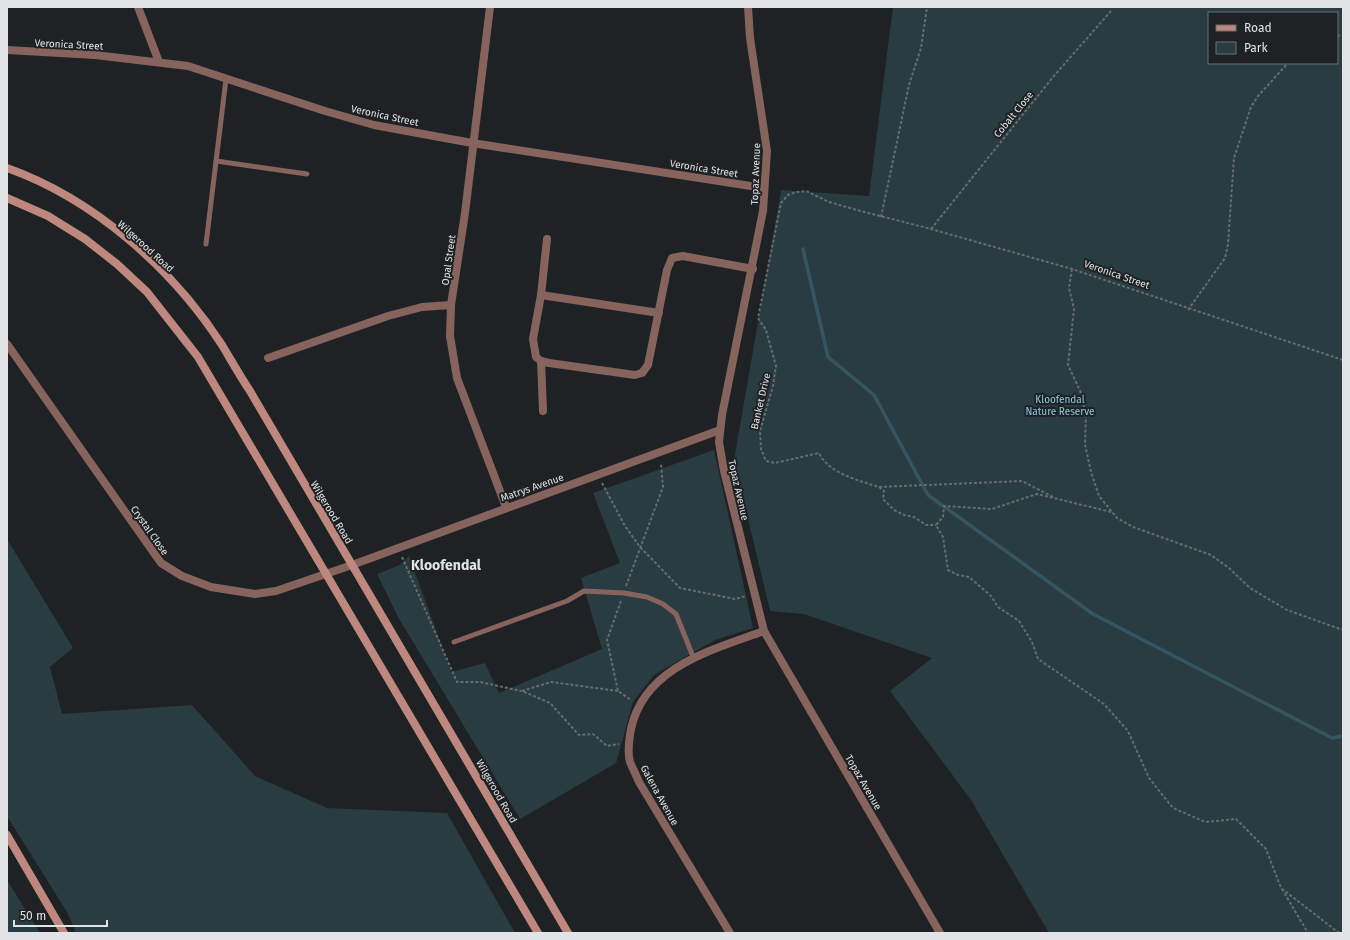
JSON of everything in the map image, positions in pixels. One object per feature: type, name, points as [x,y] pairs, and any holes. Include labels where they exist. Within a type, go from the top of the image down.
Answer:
[{"type":"street","points":[[138,7],[159,62]]},
{"type":"street","name":"Opal Street","points":[[490,7],[472,143],[465,213],[451,305],[450,336],[457,378],[506,507]]},
{"type":"street","name":"Topaz Avenue","points":[[748,7],[750,38],[767,151],[763,211],[753,269],[720,430],[724,472],[764,631],[940,933]]},
{"type":"street","name":"Veronica Street","points":[[7,50],[95,55],[188,66],[353,119],[472,143],[764,188]]},
{"type":"street","name":"Wilgerood Road","points":[[7,168],[48,186],[92,213],[134,246],[156,265],[180,291],[221,344],[568,933]]},
{"type":"street","points":[[7,198],[48,216],[85,239],[147,292],[198,357],[538,933]]},
{"type":"street","points":[[547,239],[541,295],[533,339],[536,357],[541,361],[636,375],[642,373],[648,366],[668,263],[675,256],[683,256],[753,269]]},
{"type":"street","points":[[541,295],[659,313]]},
{"type":"street","points":[[268,358],[388,316],[422,307],[451,305]]},
{"type":"street","name":"Crystal Close","points":[[7,344],[161,563],[172,571],[204,585],[255,594],[276,591],[352,565]]},
{"type":"street","points":[[541,361],[543,411]]},
{"type":"street","name":"Matrys Avenue","points":[[352,565],[506,507],[720,430]]},
{"type":"street","name":"Galena Avenue","points":[[730,933],[639,782],[630,761],[628,743],[638,705],[651,687],[672,670],[706,652],[764,631]]},
{"type":"street","points":[[7,835],[64,933]]},
{"type":"lane","points":[[206,244],[226,79]]},
{"type":"lane","points":[[216,161],[307,174]]},
{"type":"lane","points":[[454,642],[568,601],[584,591],[624,593],[647,597],[663,604],[676,614],[694,658]]},
{"type":"path","points":[[881,217],[909,85],[920,48],[927,7]]},
{"type":"path","name":"Cobalt Close","points":[[931,229],[1053,77],[1111,10]]},
{"type":"path","points":[[1188,310],[1225,258],[1228,244],[1234,158],[1251,107],[1258,96],[1287,64]]},
{"type":"path","name":"Banket Drive","points":[[881,217],[829,202],[806,191],[788,195],[781,203],[758,318],[766,330],[776,366],[773,386],[760,431],[761,449],[766,461],[775,462],[820,452],[822,459],[836,470],[860,482],[879,487],[1022,481],[1053,497]]},
{"type":"path","name":"Veronica Street","points":[[881,217],[931,229],[1072,269],[1188,310],[1343,360]]},
{"type":"path","points":[[1072,269],[1069,288],[1074,310],[1068,365],[1081,393],[1086,416],[1086,444],[1091,472],[1099,496],[1111,512],[1117,518],[1132,527],[1211,555],[1229,568],[1250,588],[1287,610],[1343,630]]},
{"type":"path","points":[[618,691],[606,640],[663,487],[660,451]]},
{"type":"path","points":[[597,475],[625,526],[640,547],[680,588],[735,599],[754,594]]},
{"type":"path","points":[[879,487],[884,492],[883,499],[894,510],[904,515],[914,517],[926,524],[936,525]]},
{"type":"path","points":[[936,525],[943,517],[944,506],[992,509],[1037,494],[1111,512]]},
{"type":"path","points":[[936,525],[943,537],[948,570],[969,577],[990,596],[998,607],[1019,621],[1032,642],[1038,659],[1104,704],[1128,731],[1149,778],[1174,808],[1205,822],[1236,818],[1266,849],[1281,888],[1308,933]]},
{"type":"path","points":[[628,743],[607,746],[593,734],[579,735],[550,703],[522,691],[551,682],[618,691],[638,705]]},
{"type":"path","points":[[1281,888],[1339,933]]},
{"type":"green space","name":"Kloofendal Nature Reserve","points":[[893,7],[1343,7],[1343,933],[1049,933],[971,800],[890,691],[932,658],[804,614],[770,611],[734,460],[781,190],[869,196]]},
{"type":"green space","points":[[714,450],[753,628],[715,640],[654,675],[633,702],[616,763],[520,819],[398,617],[377,574],[400,565],[409,556],[451,672],[485,663],[499,693],[602,649],[581,578],[620,563],[593,493]]},
{"type":"green space","points":[[7,539],[73,648],[50,667],[62,714],[192,705],[255,776],[327,808],[447,813],[515,933],[76,933],[67,912],[7,816]]},
{"type":"green space","points":[[7,880],[40,933],[7,933]]},
{"type":"waterway","points":[[803,249],[828,357],[874,395],[928,495],[1093,614],[1332,738],[1343,736]]},
{"type":"district","name":"Kloofendal","points":[[446,565]]}]
